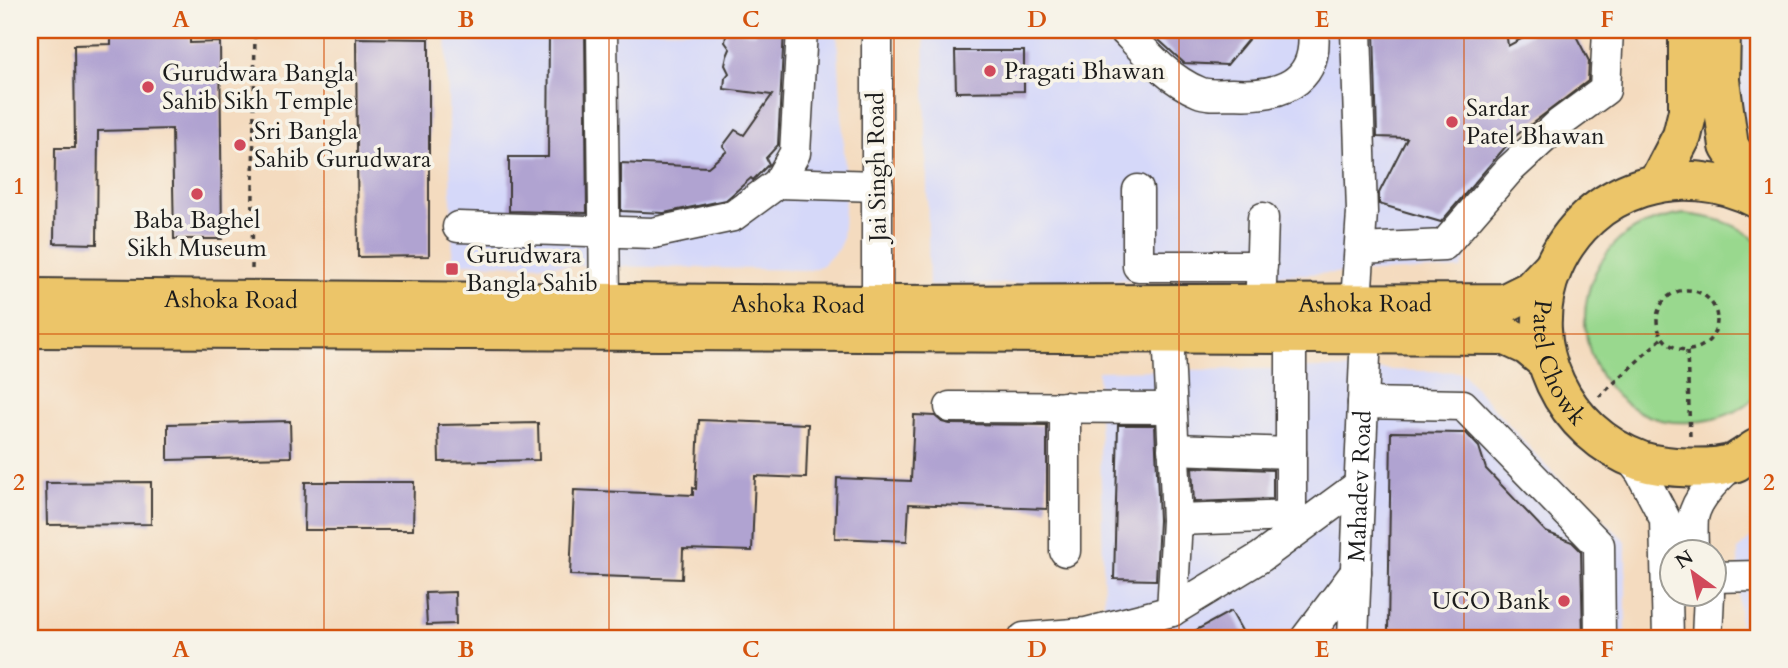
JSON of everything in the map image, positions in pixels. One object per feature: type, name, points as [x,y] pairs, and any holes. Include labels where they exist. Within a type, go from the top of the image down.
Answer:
[{"type":"main road","points":[[1658,182],[1682,136],[1688,111],[1688,30]]},
{"type":"main road","points":[[1721,30],[1720,80],[1729,146],[1758,192]]},
{"type":"main road","name":"Patel Chowk","points":[[1746,455],[1690,468],[1669,467],[1628,456],[1605,443],[1585,427],[1568,408],[1546,361],[1542,336],[1544,301],[1553,267],[1571,237],[1595,212],[1625,194],[1658,182],[1686,179],[1714,182],[1741,190],[1758,199]]},
{"type":"main road","name":"Ashoka Road","points":[[30,328],[1291,333],[1361,318],[1505,303],[1531,290],[1553,267]]},
{"type":"main road","name":"Ashoka Road","points":[[30,298],[293,299],[339,279],[505,277],[588,301],[877,305],[1261,284],[1361,318],[1504,335],[1528,346],[1546,361]]},
{"type":"street","points":[[588,301],[604,231],[602,30]]},
{"type":"street","points":[[458,227],[653,233],[733,216],[779,183],[795,153],[802,30]]},
{"type":"street","name":"Jai Singh Road","points":[[877,30],[877,305]]},
{"type":"street","points":[[1124,30],[1172,76],[1201,93],[1255,96],[1285,89],[1305,74],[1315,48],[1313,30]]},
{"type":"street","name":"Mahadev Road","points":[[1353,638],[1363,403],[1360,249],[1362,212],[1356,30]]},
{"type":"street","points":[[1360,249],[1444,245],[1509,170],[1560,123],[1605,90],[1608,30]]},
{"type":"street","points":[[779,183],[878,186]]},
{"type":"street","points":[[1138,190],[1138,266],[1261,284],[1263,218]]},
{"type":"street","points":[[1168,332],[1177,520],[1172,611]]},
{"type":"street","points":[[1177,520],[1291,516],[1291,333]]},
{"type":"street","points":[[1363,403],[1464,405],[1598,545],[1600,638]]},
{"type":"street","points":[[950,407],[1171,408]]},
{"type":"street","points":[[1065,407],[1065,551]]},
{"type":"street","points":[[1173,449],[1291,453]]},
{"type":"street","points":[[1693,538],[1693,516],[1704,496],[1717,478],[1746,455]]},
{"type":"street","points":[[1628,456],[1641,473],[1665,519],[1668,638]]},
{"type":"street","points":[[1024,638],[1086,633],[1172,611],[1261,557],[1359,485]]},
{"type":"street","points":[[1306,638],[1356,572]]},
{"type":"street","points":[[1728,576],[1758,576]]},
{"type":"street","points":[[1693,608],[1693,638]]},
{"type":"street","points":[[1707,638],[1708,608]]},
{"type":"path","points":[[251,299],[256,30]]},
{"type":"path","points":[[1681,290],[1701,292],[1714,306],[1717,325],[1706,343],[1687,350],[1678,348],[1663,337],[1657,319],[1664,300],[1681,290]]},
{"type":"path","points":[[1608,390],[1663,337]]},
{"type":"path","points":[[1687,350],[1690,425]]},
{"type":"shaded area","points":[[446,30],[837,30],[846,185],[842,240],[838,249],[823,265],[810,270],[453,263]]},
{"type":"shaded area","points":[[924,30],[1571,30],[1461,269],[929,286]]},
{"type":"shaded area","points":[[1721,30],[1758,30],[1758,141],[1745,126]]},
{"type":"shaded area","points":[[1319,368],[1461,372],[1549,469],[1626,541],[1626,638],[1105,638],[1098,371]]},
{"type":"shaded area","points":[[1758,531],[1758,638],[1740,638],[1738,550]]},
{"type":"green space","points":[[1684,214],[1724,222],[1758,242],[1758,395],[1727,415],[1691,422],[1663,420],[1638,411],[1617,396],[1601,376],[1590,352],[1585,327],[1587,300],[1595,273],[1611,248],[1638,227]]},
{"type":"building","points":[[190,30],[190,43],[220,42],[222,239],[174,239],[172,129],[98,131],[97,244],[54,243],[55,148],[75,148],[74,45],[111,44],[111,32]]},
{"type":"building","points":[[549,30],[585,30],[587,213],[509,211],[509,157],[548,157]]},
{"type":"building","points":[[727,30],[755,34],[756,30],[784,30],[778,145],[766,158],[769,164],[726,200],[664,213],[621,211],[621,163],[708,167],[727,151],[723,146],[735,130],[744,135],[772,95],[724,89],[725,78],[729,73],[725,65],[730,49],[725,42]]},
{"type":"building","points":[[1148,30],[1256,30],[1227,65],[1184,63]]},
{"type":"building","name":"Sardar Patel Bhawan","points":[[1374,30],[1506,30],[1508,46],[1538,30],[1573,30],[1589,61],[1588,81],[1513,138],[1441,222],[1379,204],[1379,193],[1407,138],[1377,137]]},
{"type":"building","points":[[356,38],[429,39],[429,256],[358,257]]},
{"type":"building","name":"Pragati Bhawan","points":[[955,51],[1024,51],[1024,91],[956,92]]},
{"type":"building","points":[[914,415],[935,416],[950,424],[1047,425],[1047,509],[909,504],[907,541],[835,538],[837,478],[911,481]]},
{"type":"building","points":[[699,420],[808,424],[806,478],[755,476],[752,551],[683,549],[682,579],[570,575],[574,490],[693,495],[693,488],[696,489]]},
{"type":"building","points":[[290,421],[291,457],[168,460],[168,424]]},
{"type":"building","points":[[538,423],[539,460],[439,462],[438,425]]},
{"type":"building","points":[[1118,425],[1155,425],[1159,520],[1156,580],[1114,579]]},
{"type":"building","points":[[1391,432],[1466,433],[1479,447],[1486,469],[1546,532],[1572,542],[1581,551],[1583,638],[1392,638],[1388,632]]},
{"type":"building","points":[[1192,467],[1273,470],[1273,499],[1194,502]]},
{"type":"building","points":[[151,482],[151,524],[47,525],[46,483]]},
{"type":"building","points":[[305,482],[414,482],[413,530],[304,530]]},
{"type":"building","points":[[455,592],[456,624],[427,625],[425,593]]},
{"type":"building","points":[[1231,611],[1246,638],[1182,638]]},
{"type":"place","name":"Pragati Bhawan","points":[[990,71]]},
{"type":"place","name":"Gurudwara Bangla Sahib Sikh Temple","points":[[148,87]]},
{"type":"place","name":"Sardar Patel Bhawan","points":[[1452,122]]},
{"type":"place","name":"Sri Bangla Sahib Gurudwara","points":[[240,145]]},
{"type":"place","name":"Baba Baghel Sikh Museum","points":[[197,194]]},
{"type":"place","name":"Gurudwara Bangla Sahib","points":[[452,269]]},
{"type":"place","name":"UCO Bank","points":[[1564,601]]}]
